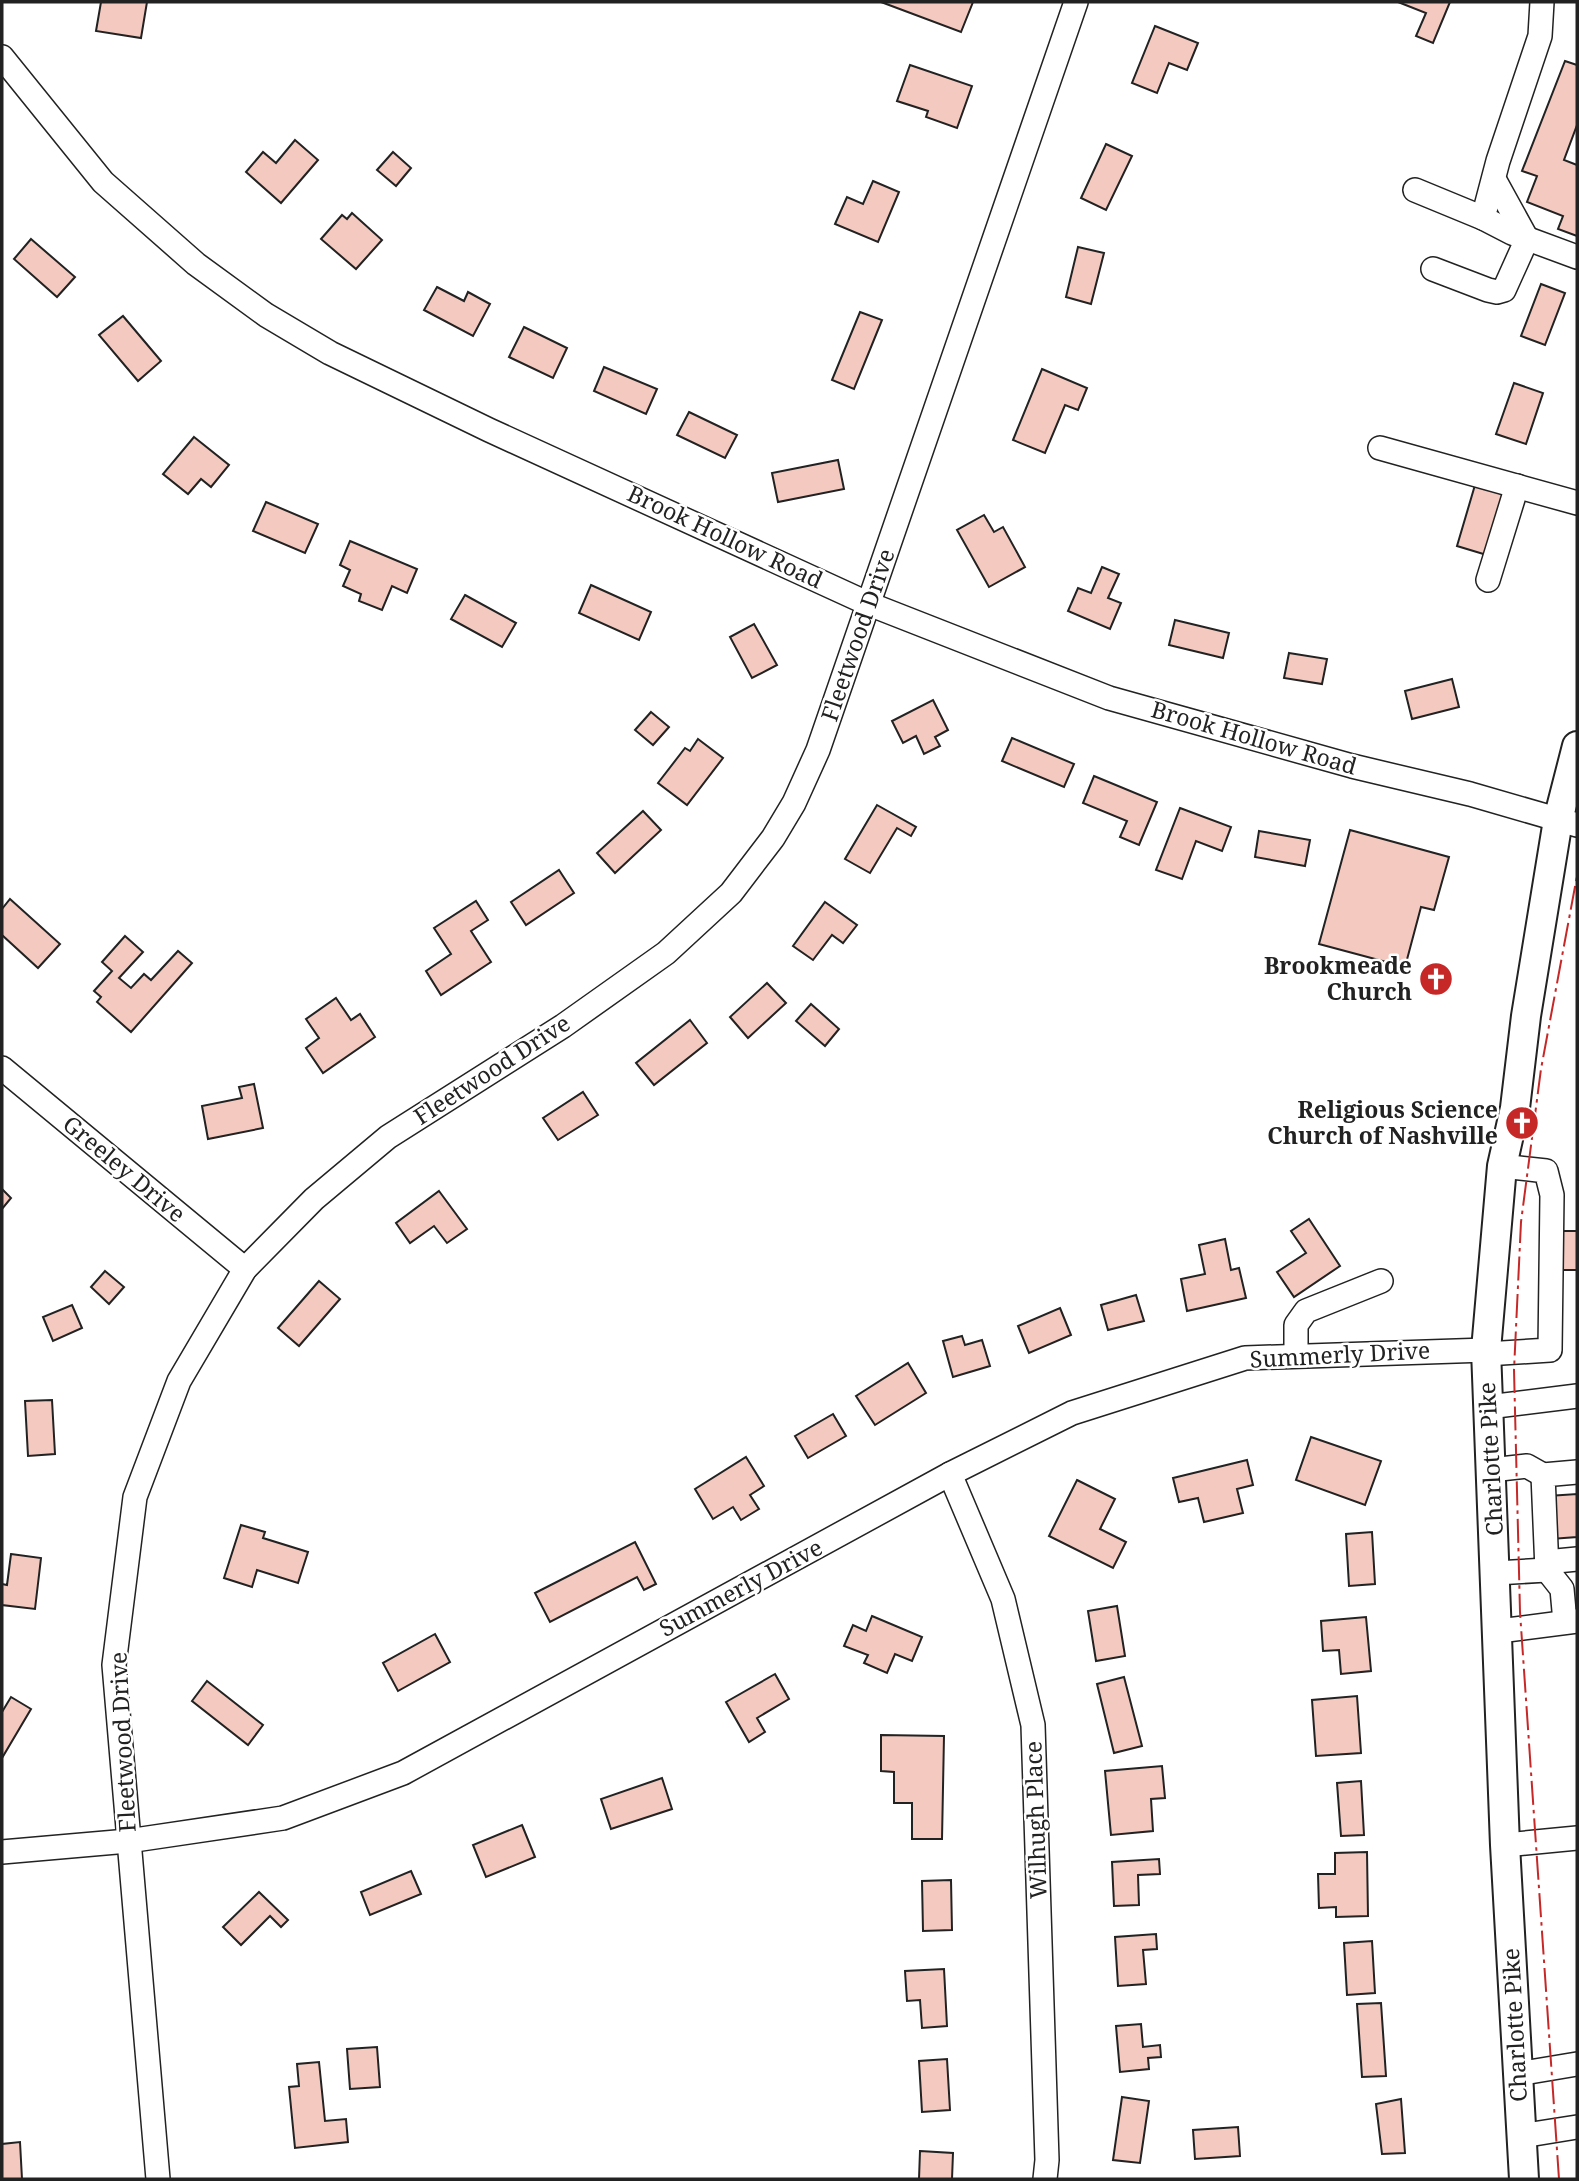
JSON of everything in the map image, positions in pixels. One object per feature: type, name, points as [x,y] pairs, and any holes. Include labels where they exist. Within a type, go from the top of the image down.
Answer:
[{"type":"main road","name":"Charlotte Pike","points":[[1524,2179],[1505,1844],[1499,1631],[1486,1352],[1502,1166],[1515,1108],[1526,1016],[1567,822],[1577,746]]},
{"type":"street","name":"Fleetwood Drive","points":[[158,2179],[114,1665],[135,1497],[179,1381],[245,1269],[314,1199],[388,1137],[563,1026],[666,953],[731,893],[774,838],[794,803],[818,750],[1076,2]]},
{"type":"street","points":[[1483,218],[1540,36],[1542,2]]},
{"type":"street","name":"Brook Hollow Road","points":[[2,57],[103,182],[196,264],[266,315],[330,353],[489,430],[869,604],[1109,698],[1352,766],[1470,794],[1567,822]]},
{"type":"street","points":[[1494,179],[1527,239]]},
{"type":"street","points":[[1415,190],[1527,239],[1577,257]]},
{"type":"street","points":[[1433,269],[1488,290],[1504,290],[1527,239]]},
{"type":"street","points":[[1380,448],[1577,503]]},
{"type":"street","points":[[1488,580],[1517,486]]},
{"type":"street","name":"Greeley Drive","points":[[2,1068],[245,1269]]},
{"type":"street","name":"Summerly Drive","points":[[2,1852],[128,1841],[283,1818],[402,1773],[950,1474],[1072,1413],[1245,1358],[1550,1350],[1552,1195],[1546,1171],[1502,1166]]},
{"type":"street","points":[[1296,1356],[1296,1325],[1306,1311],[1381,1280]]},
{"type":"street","points":[[1489,1407],[1577,1396]]},
{"type":"street","points":[[1491,1469],[1527,1466],[1543,1475],[1577,1479]]},
{"type":"street","name":"Wilhugh Place","points":[[950,1474],[1003,1599],[1033,1725],[1049,2178]]},
{"type":"street","points":[[1499,1631],[1571,1621],[1562,1589],[1547,1566],[1543,1475]]},
{"type":"street","points":[[1496,1573],[1577,1559]]},
{"type":"street","points":[[1505,1844],[1577,1838]]},
{"type":"street","points":[[1517,2074],[1577,2064]]},
{"type":"street","points":[[1521,2136],[1577,2127]]},
{"type":"building","points":[[101,2],[147,2],[141,38],[96,31]]},
{"type":"building","points":[[881,2],[973,2],[961,32]]},
{"type":"building","points":[[1398,2],[1450,2],[1433,43],[1416,36],[1426,13]]},
{"type":"building","points":[[1155,26],[1198,43],[1187,70],[1169,63],[1157,93],[1132,83]]},
{"type":"building","points":[[1565,61],[1577,65],[1577,125],[1564,160],[1577,165],[1577,236],[1558,229],[1563,216],[1527,202],[1537,176],[1522,171]]},
{"type":"building","points":[[910,65],[972,86],[957,128],[926,117],[928,111],[897,101]]},
{"type":"building","points":[[295,140],[318,160],[281,203],[246,172],[263,152],[276,163]]},
{"type":"building","points":[[1106,144],[1132,156],[1106,210],[1081,198]]},
{"type":"building","points":[[393,152],[411,168],[396,186],[377,170]]},
{"type":"building","points":[[873,181],[899,192],[878,242],[835,224],[847,197],[863,204]]},
{"type":"building","points":[[352,213],[382,240],[356,269],[321,239],[342,215],[347,219]]},
{"type":"building","points":[[31,239],[75,277],[57,297],[14,259]]},
{"type":"building","points":[[1078,247],[1104,253],[1091,304],[1066,297]]},
{"type":"building","points":[[1541,284],[1565,293],[1545,345],[1521,336]]},
{"type":"building","points":[[437,287],[464,301],[468,292],[490,304],[473,336],[424,310]]},
{"type":"building","points":[[860,312],[882,320],[854,389],[832,380]]},
{"type":"building","points":[[123,316],[161,361],[138,381],[99,335]]},
{"type":"building","points":[[524,327],[567,348],[553,378],[509,357]]},
{"type":"building","points":[[604,367],[657,389],[646,414],[594,391]]},
{"type":"building","points":[[1042,369],[1087,388],[1078,410],[1065,405],[1045,453],[1013,440]]},
{"type":"building","points":[[1514,383],[1543,393],[1526,444],[1496,434]]},
{"type":"building","points":[[689,412],[737,435],[725,458],[677,435]]},
{"type":"building","points":[[194,437],[229,465],[211,487],[201,479],[188,494],[163,474]]},
{"type":"building","points":[[838,460],[844,489],[778,502],[772,473]]},
{"type":"building","points":[[1475,485],[1508,495],[1490,556],[1457,546]]},
{"type":"building","points":[[266,502],[318,524],[305,553],[253,531]]},
{"type":"building","points":[[984,515],[994,532],[1003,527],[1025,567],[989,587],[957,530]]},
{"type":"building","points":[[350,541],[417,569],[407,593],[392,586],[382,610],[359,601],[361,594],[343,586],[350,570],[340,565]]},
{"type":"building","points":[[1102,567],[1119,574],[1108,598],[1121,603],[1110,629],[1068,611],[1078,588],[1091,593]]},
{"type":"building","points":[[591,585],[651,612],[639,640],[579,613]]},
{"type":"building","points":[[465,595],[516,623],[502,647],[451,619]]},
{"type":"building","points":[[1175,620],[1229,633],[1223,658],[1169,645]]},
{"type":"building","points":[[754,624],[777,665],[752,678],[730,637]]},
{"type":"building","points":[[1289,653],[1327,659],[1322,684],[1284,678]]},
{"type":"building","points":[[1452,679],[1459,707],[1412,719],[1405,691]]},
{"type":"building","points":[[933,700],[948,730],[935,737],[940,746],[924,754],[916,736],[903,743],[892,721]]},
{"type":"building","points":[[651,712],[669,727],[653,745],[635,730]]},
{"type":"building","points":[[1012,738],[1074,764],[1064,787],[1002,761]]},
{"type":"building","points":[[698,739],[723,758],[687,805],[658,783],[685,748],[690,751]]},
{"type":"building","points":[[1094,776],[1157,802],[1139,845],[1120,837],[1127,821],[1083,803]]},
{"type":"building","points":[[877,805],[916,827],[911,836],[897,828],[870,873],[845,859]]},
{"type":"building","points":[[1180,808],[1231,827],[1222,851],[1196,841],[1182,879],[1156,870]]},
{"type":"building","points":[[643,811],[661,830],[615,873],[597,853]]},
{"type":"building","points":[[1350,830],[1449,857],[1434,910],[1421,907],[1405,967],[1319,944]]},
{"type":"building","points":[[1259,831],[1310,840],[1305,866],[1255,857]]},
{"type":"building","points":[[559,870],[574,893],[526,925],[511,902]]},
{"type":"building","points":[[10,899],[60,944],[38,968],[2,935],[2,909]]},
{"type":"building","points":[[476,901],[488,920],[471,931],[491,962],[441,995],[426,971],[451,954],[434,928]]},
{"type":"building","points":[[825,902],[857,925],[843,943],[832,935],[813,960],[793,946]]},
{"type":"building","points":[[125,936],[143,952],[119,978],[131,988],[144,974],[151,980],[178,951],[192,963],[131,1032],[97,1002],[101,997],[94,991],[112,971],[102,962]]},
{"type":"building","points":[[767,983],[786,1003],[748,1038],[730,1017]]},
{"type":"building","points":[[336,998],[351,1020],[360,1014],[375,1037],[323,1073],[306,1048],[319,1038],[306,1019]]},
{"type":"building","points":[[811,1004],[839,1029],[825,1046],[796,1021]]},
{"type":"building","points":[[690,1020],[707,1043],[654,1085],[636,1063]]},
{"type":"building","points":[[254,1084],[263,1128],[208,1139],[202,1106],[242,1098],[239,1087]]},
{"type":"building","points":[[583,1092],[598,1115],[558,1140],[543,1118]]},
{"type":"building","points":[[2,1189],[11,1198],[2,1209]]},
{"type":"building","points":[[439,1191],[467,1229],[447,1243],[434,1226],[410,1243],[396,1223]]},
{"type":"building","points":[[1309,1219],[1340,1266],[1294,1297],[1277,1272],[1306,1253],[1291,1231]]},
{"type":"building","points":[[1563,1231],[1577,1231],[1577,1270],[1563,1270]]},
{"type":"building","points":[[1225,1239],[1231,1270],[1239,1268],[1246,1298],[1187,1311],[1181,1279],[1205,1274],[1199,1245]]},
{"type":"building","points":[[105,1271],[124,1287],[109,1304],[91,1287]]},
{"type":"building","points":[[319,1281],[340,1299],[299,1346],[278,1328]]},
{"type":"building","points":[[1136,1295],[1144,1321],[1108,1330],[1101,1305]]},
{"type":"building","points":[[72,1305],[82,1328],[53,1341],[43,1317]]},
{"type":"building","points":[[1060,1308],[1071,1335],[1029,1353],[1018,1326]]},
{"type":"building","points":[[962,1336],[965,1345],[982,1340],[990,1366],[953,1377],[943,1341]]},
{"type":"building","points":[[908,1363],[926,1393],[875,1425],[856,1396]]},
{"type":"building","points":[[52,1400],[55,1454],[28,1456],[25,1401]]},
{"type":"building","points":[[833,1414],[846,1436],[808,1458],[795,1436]]},
{"type":"building","points":[[1311,1437],[1381,1461],[1365,1505],[1296,1480]]},
{"type":"building","points":[[746,1457],[764,1486],[750,1495],[759,1509],[741,1520],[733,1507],[713,1519],[695,1489]]},
{"type":"building","points":[[1247,1460],[1253,1485],[1237,1489],[1243,1513],[1204,1522],[1198,1498],[1179,1502],[1173,1478]]},
{"type":"building","points":[[1077,1480],[1115,1499],[1100,1529],[1126,1542],[1113,1568],[1049,1536]]},
{"type":"building","points":[[1577,1494],[1577,1537],[1551,1539],[1548,1496]]},
{"type":"building","points":[[241,1525],[265,1532],[263,1538],[308,1552],[298,1583],[257,1570],[252,1587],[224,1578]]},
{"type":"building","points":[[1372,1532],[1375,1584],[1349,1586],[1346,1534]]},
{"type":"building","points":[[635,1542],[656,1584],[644,1590],[637,1577],[550,1622],[535,1593]]},
{"type":"building","points":[[11,1554],[41,1558],[35,1609],[2,1605],[2,1584],[7,1585]]},
{"type":"building","points":[[1117,1606],[1125,1656],[1096,1661],[1088,1611]]},
{"type":"building","points":[[872,1616],[922,1637],[912,1661],[895,1654],[887,1673],[864,1663],[868,1655],[844,1646],[853,1625],[866,1631]]},
{"type":"building","points":[[1366,1617],[1371,1671],[1341,1674],[1339,1650],[1323,1651],[1321,1621]]},
{"type":"building","points":[[435,1634],[450,1662],[398,1691],[383,1663]]},
{"type":"building","points":[[775,1674],[789,1699],[757,1718],[765,1732],[749,1742],[726,1702]]},
{"type":"building","points":[[1124,1677],[1142,1746],[1114,1753],[1097,1684]]},
{"type":"building","points":[[207,1681],[263,1725],[248,1745],[192,1701]]},
{"type":"building","points":[[1357,1696],[1361,1753],[1316,1756],[1312,1700]]},
{"type":"building","points":[[11,1697],[31,1709],[2,1758],[2,1712]]},
{"type":"building","points":[[881,1735],[944,1736],[942,1839],[912,1839],[912,1803],[894,1803],[894,1772],[881,1771]]},
{"type":"building","points":[[1162,1766],[1165,1798],[1151,1799],[1153,1831],[1111,1835],[1105,1771]]},
{"type":"building","points":[[662,1778],[672,1809],[611,1829],[601,1799]]},
{"type":"building","points":[[1361,1781],[1364,1835],[1341,1836],[1337,1783]]},
{"type":"building","points":[[522,1825],[535,1857],[486,1877],[473,1845]]},
{"type":"building","points":[[1367,1852],[1368,1916],[1336,1917],[1336,1907],[1319,1908],[1318,1874],[1335,1874],[1335,1853]]},
{"type":"building","points":[[1159,1859],[1160,1874],[1138,1875],[1139,1905],[1114,1906],[1112,1862]]},
{"type":"building","points":[[411,1871],[421,1894],[370,1915],[361,1892]]},
{"type":"building","points":[[951,1880],[952,1930],[923,1931],[922,1881]]},
{"type":"building","points":[[259,1892],[288,1920],[281,1927],[270,1916],[241,1945],[223,1927]]},
{"type":"building","points":[[1156,1934],[1157,1949],[1143,1950],[1146,1984],[1118,1986],[1115,1937]]},
{"type":"building","points":[[1372,1941],[1375,1993],[1347,1995],[1344,1943]]},
{"type":"building","points":[[944,1969],[947,2026],[922,2028],[920,2000],[907,2001],[905,1971]]},
{"type":"building","points":[[1381,2003],[1386,2076],[1362,2077],[1357,2004]]},
{"type":"building","points":[[1141,2024],[1143,2047],[1160,2045],[1161,2057],[1148,2058],[1149,2069],[1120,2072],[1116,2026]]},
{"type":"building","points":[[377,2047],[380,2087],[350,2089],[347,2049]]},
{"type":"building","points":[[947,2059],[950,2110],[922,2112],[919,2061]]},
{"type":"building","points":[[319,2062],[325,2121],[346,2119],[348,2142],[295,2148],[289,2087],[299,2086],[297,2064]]},
{"type":"building","points":[[1122,2097],[1149,2101],[1140,2163],[1113,2160]]},
{"type":"building","points":[[1401,2099],[1405,2153],[1382,2154],[1376,2104]]},
{"type":"building","points":[[1238,2127],[1240,2156],[1195,2159],[1193,2130]]},
{"type":"building","points":[[20,2142],[22,2179],[2,2179],[2,2144]]},
{"type":"building","points":[[920,2151],[953,2153],[952,2179],[919,2179]]},
{"type":"power","points":[[1559,2179],[1520,1612],[1514,1370],[1521,1222],[1541,1069],[1577,876]]},
{"type":"place","name":"Brookmeade Church","points":[[1436,979]]},
{"type":"place","name":"Religious Science Church of Nashville","points":[[1522,1123]]}]
